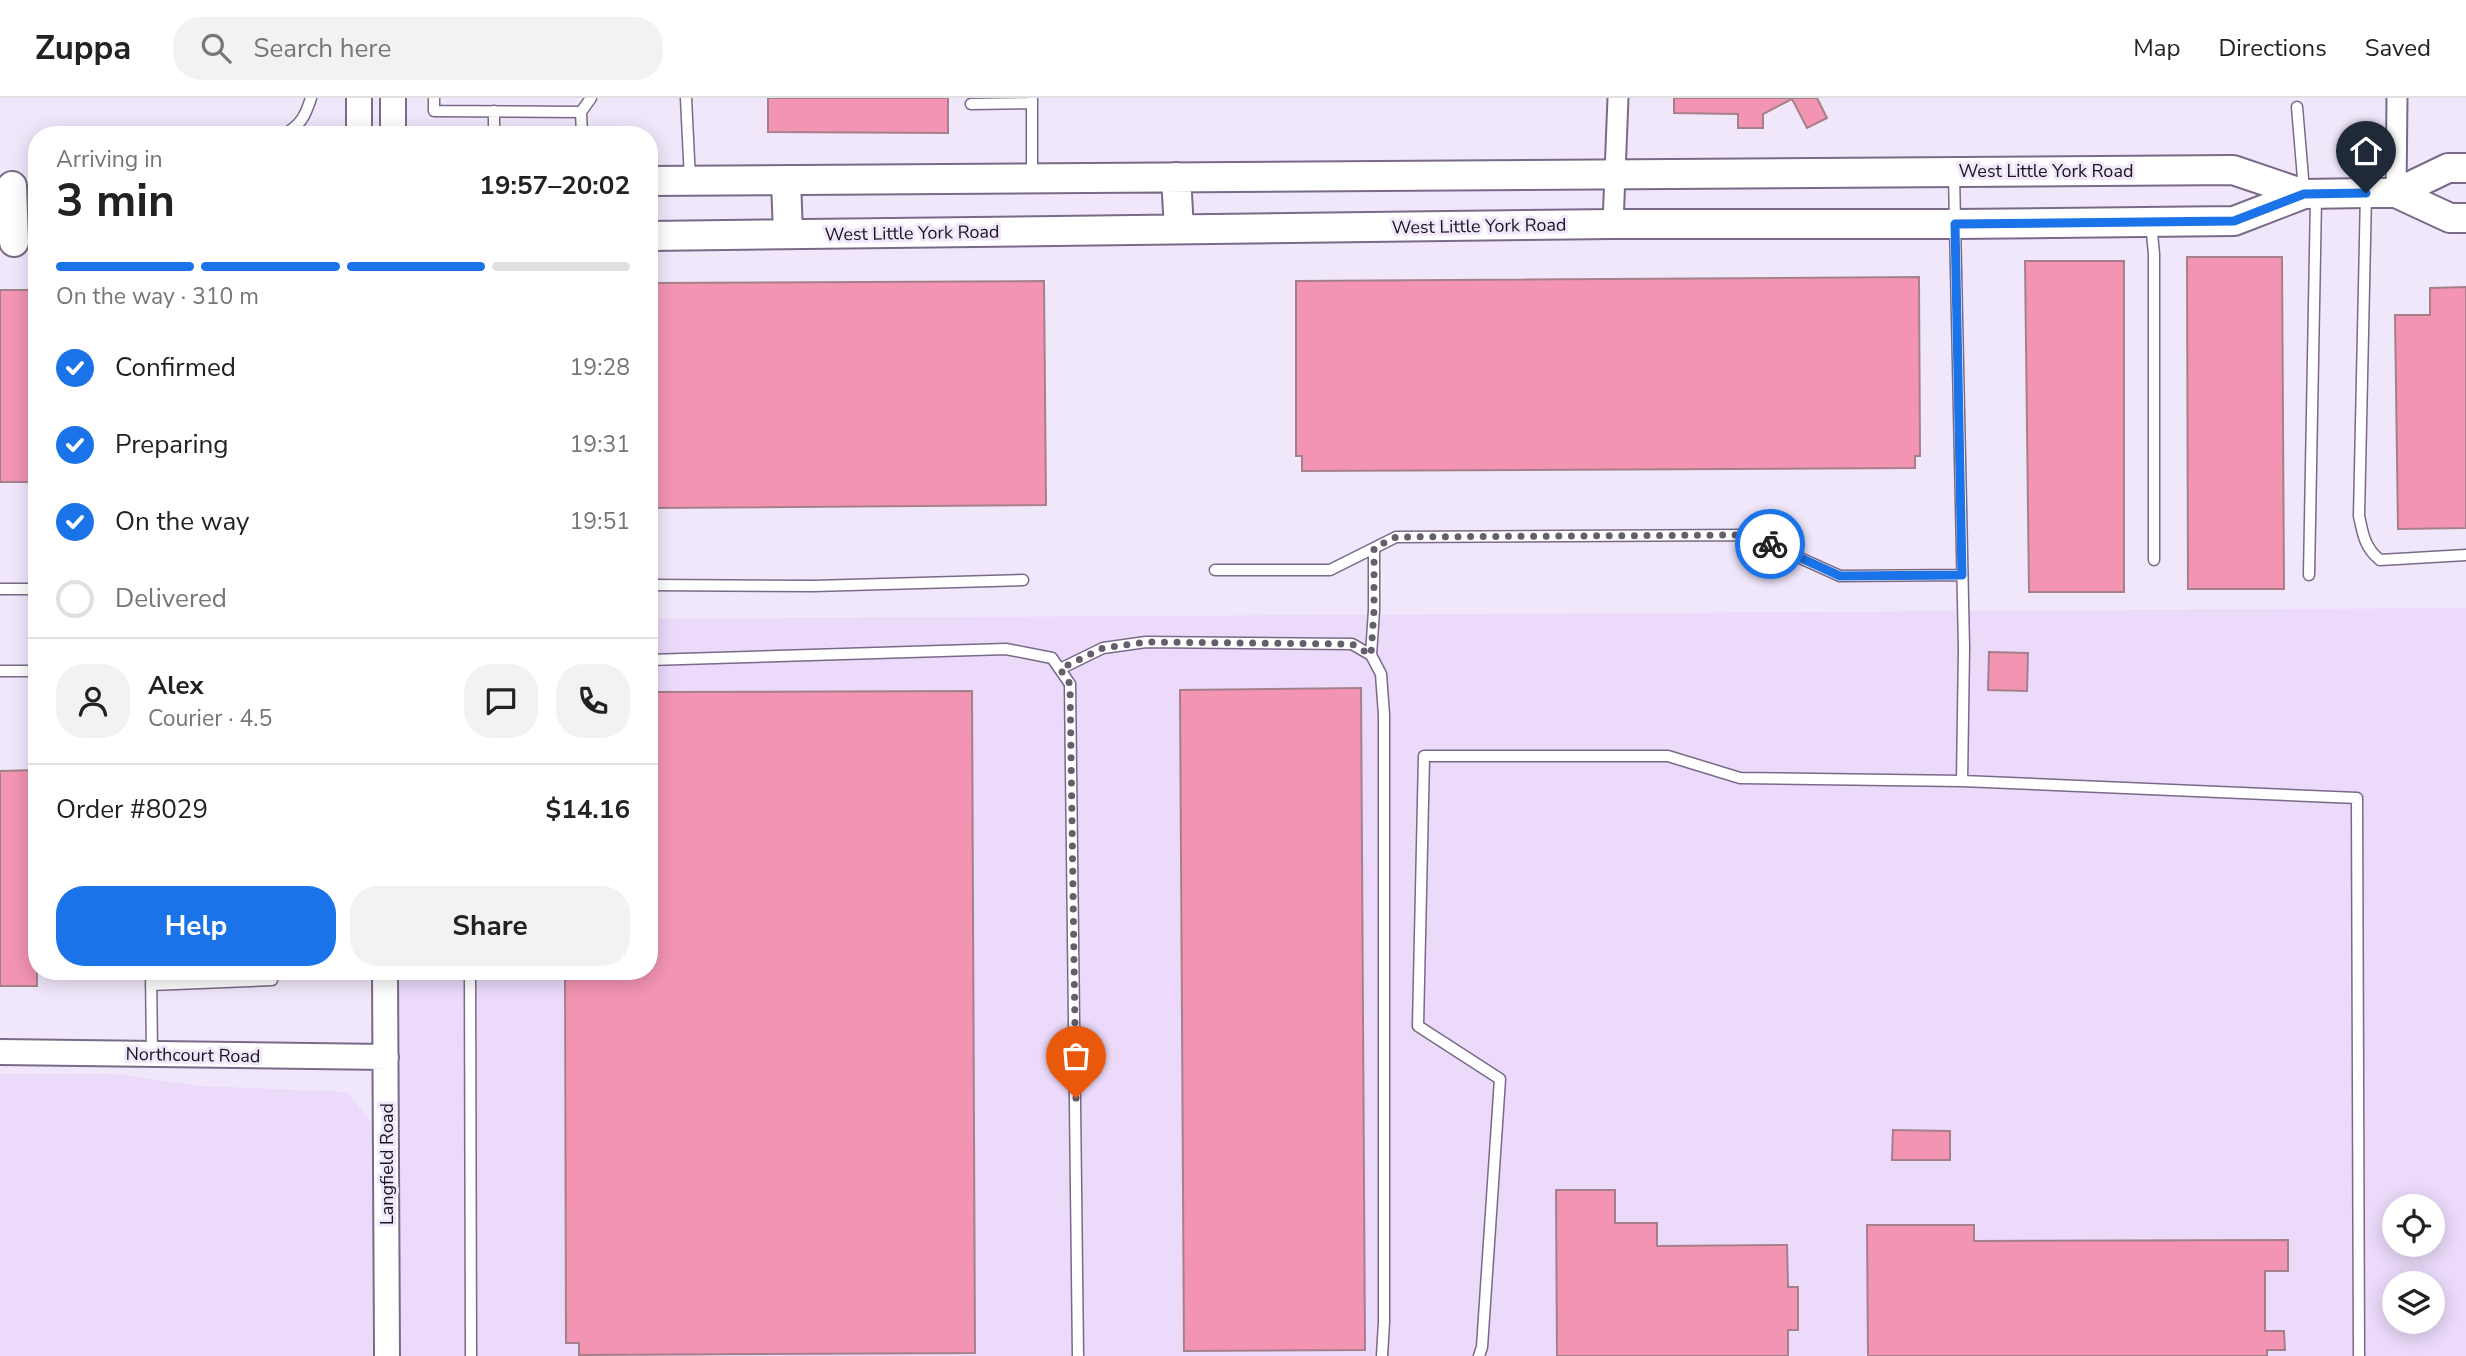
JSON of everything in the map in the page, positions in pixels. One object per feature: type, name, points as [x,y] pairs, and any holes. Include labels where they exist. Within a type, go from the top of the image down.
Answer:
[{"type":"main road","name":"West Little York Road","points":[[2396,193],[2448,168],[2466,168]]},
{"type":"main road","name":"West Little York Road","points":[[658,181],[2233,170],[2310,194],[2396,193],[2450,218],[2466,218]]},
{"type":"main road","points":[[1176,177],[1179,229]]},
{"type":"main road","points":[[786,180],[788,234]]},
{"type":"main road","points":[[16,186],[17,242]]},
{"type":"main road","name":"West Little York Road","points":[[658,236],[1613,224],[2234,221],[2310,194]]},
{"type":"street","points":[[359,98],[359,126]]},
{"type":"street","points":[[393,98],[393,126]]},
{"type":"street","points":[[1613,224],[1618,98]]},
{"type":"street","points":[[2396,193],[2397,98]]},
{"type":"street","name":"Langfield Road","points":[[385,980],[387,1356]]},
{"type":"street","name":"Northcourt Road","points":[[0,1052],[386,1057]]},
{"type":"lane","points":[[298,126],[307,112],[311,98]]},
{"type":"lane","points":[[434,98],[434,111],[581,112]]},
{"type":"lane","points":[[582,126],[581,112],[591,98]]},
{"type":"lane","points":[[686,98],[690,180]]},
{"type":"lane","points":[[971,104],[1032,100],[1032,178]]},
{"type":"lane","points":[[2297,107],[2310,194],[2309,575]]},
{"type":"lane","points":[[494,111],[494,126]]},
{"type":"lane","points":[[1954,171],[1964,648],[1962,781]]},
{"type":"lane","points":[[2366,193],[2359,516],[2363,533],[2368,551],[2380,560],[2466,555]]},
{"type":"lane","points":[[2151,223],[2154,254],[2154,560]]},
{"type":"lane","points":[[1215,570],[1330,570],[1396,537],[1744,535],[1840,576],[1962,575]]},
{"type":"lane","points":[[1374,548],[1371,655],[1381,674],[1384,715],[1382,1356]]},
{"type":"lane","points":[[658,585],[813,586],[1023,580]]},
{"type":"lane","points":[[0,589],[28,589]]},
{"type":"lane","points":[[1060,669],[1103,648],[1146,642],[1352,644],[1371,655]]},
{"type":"lane","points":[[658,660],[1006,649],[1052,658],[1070,684],[1078,1356]]},
{"type":"lane","points":[[0,671],[28,671]]},
{"type":"lane","points":[[1479,1356],[1482,1347],[1500,1079],[1418,1026],[1424,756],[1668,755],[1740,778],[1962,781],[2357,798],[2359,1356]]},
{"type":"lane","points":[[151,980],[152,1054]]},
{"type":"lane","points":[[151,985],[272,980]]},
{"type":"lane","points":[[470,980],[471,1356]]},
{"type":"shaded area","points":[[2466,608],[2466,1356],[396,1356],[392,980],[658,980],[658,619]]},
{"type":"shaded area","points":[[0,1074],[117,1074],[199,1086],[347,1092],[373,1124],[372,1356],[0,1356]]},
{"type":"building","points":[[768,98],[948,98],[948,133],[768,132]]},
{"type":"building","points":[[1674,98],[1817,98],[1827,118],[1807,128],[1792,99],[1763,114],[1763,128],[1738,128],[1738,114],[1674,113]]},
{"type":"building","points":[[2187,257],[2282,257],[2284,589],[2188,589]]},
{"type":"building","points":[[2025,261],[2124,261],[2124,592],[2029,592]]},
{"type":"building","points":[[1919,277],[1920,456],[1915,456],[1915,468],[1302,471],[1302,456],[1296,456],[1296,281]]},
{"type":"building","points":[[1044,281],[1046,505],[658,508],[658,283]]},
{"type":"building","points":[[2466,287],[2466,528],[2398,529],[2395,315],[2430,315],[2430,288]]},
{"type":"building","points":[[0,290],[28,290],[28,482],[0,482]]},
{"type":"building","points":[[1989,652],[2028,653],[2027,691],[1988,690]]},
{"type":"building","points":[[1361,688],[1365,1350],[1184,1351],[1180,690]]},
{"type":"building","points":[[972,691],[975,1353],[579,1355],[579,1343],[566,1343],[565,980],[658,980],[658,692]]},
{"type":"building","points":[[28,770],[28,980],[37,980],[37,986],[0,986],[0,771]]},
{"type":"building","points":[[1893,1130],[1950,1131],[1950,1160],[1892,1160]]},
{"type":"building","points":[[1556,1190],[1615,1190],[1615,1223],[1657,1223],[1657,1246],[1787,1245],[1788,1287],[1798,1287],[1798,1330],[1788,1330],[1788,1356],[1557,1356]]},
{"type":"building","points":[[1867,1225],[1974,1225],[1974,1241],[2288,1240],[2288,1271],[2265,1271],[2265,1331],[2284,1331],[2285,1350],[2267,1350],[2267,1356],[1868,1356]]},
{"type":"way so far","points":[[1076,1098],[1070,684],[1060,669],[1103,648],[1146,642],[1352,644],[1371,655],[1374,548],[1396,537],[1744,535],[1770,544]]},
{"type":"route","points":[[1770,544],[1840,576],[1962,575],[1955,224],[2234,221],[2304,194],[2366,193]]}]
